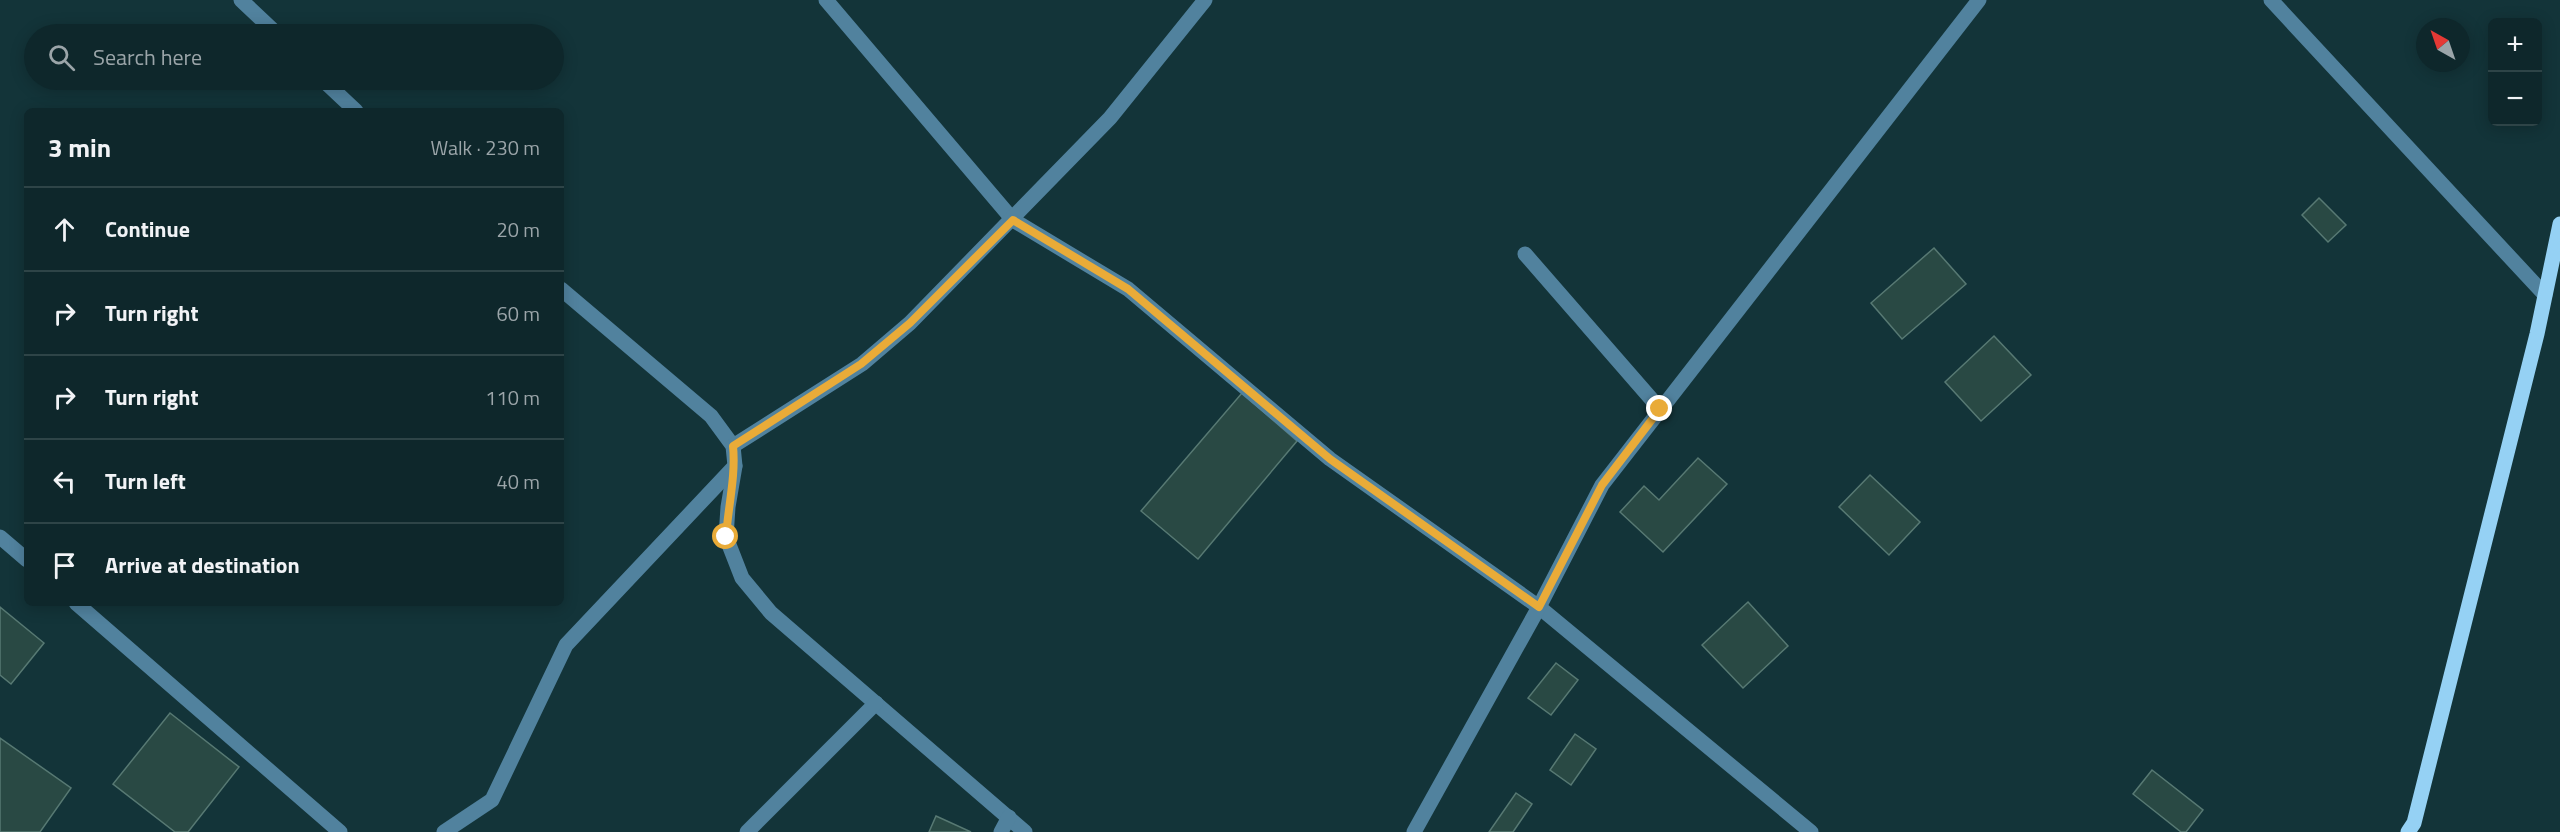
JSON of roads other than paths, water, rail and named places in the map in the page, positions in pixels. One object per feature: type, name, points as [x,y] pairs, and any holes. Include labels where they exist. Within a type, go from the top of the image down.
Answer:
[{"type":"main road","points":[[2408,832],[2414,823],[2545,295],[2560,224]]},
{"type":"street","points":[[241,0],[266,24]]},
{"type":"street","points":[[826,0],[1013,220],[1128,289],[1330,459],[1539,607],[1811,832]]},
{"type":"street","points":[[733,446],[861,364],[910,323],[1110,118],[1205,0]]},
{"type":"street","points":[[1414,832],[1539,607],[1602,485],[1979,0]]},
{"type":"street","points":[[2271,0],[2545,295]]},
{"type":"street","points":[[334,90],[353,108]]},
{"type":"street","points":[[1525,254],[1660,409]]},
{"type":"street","points":[[564,292],[711,416],[733,446],[735,466],[726,537],[742,578],[771,613],[1025,832]]},
{"type":"street","points":[[444,832],[492,800],[566,645],[735,466]]},
{"type":"street","points":[[0,537],[24,557]]},
{"type":"street","points":[[79,606],[340,832]]},
{"type":"street","points":[[747,832],[876,703]]},
{"type":"street","points":[[1001,832],[1009,817]]}]
